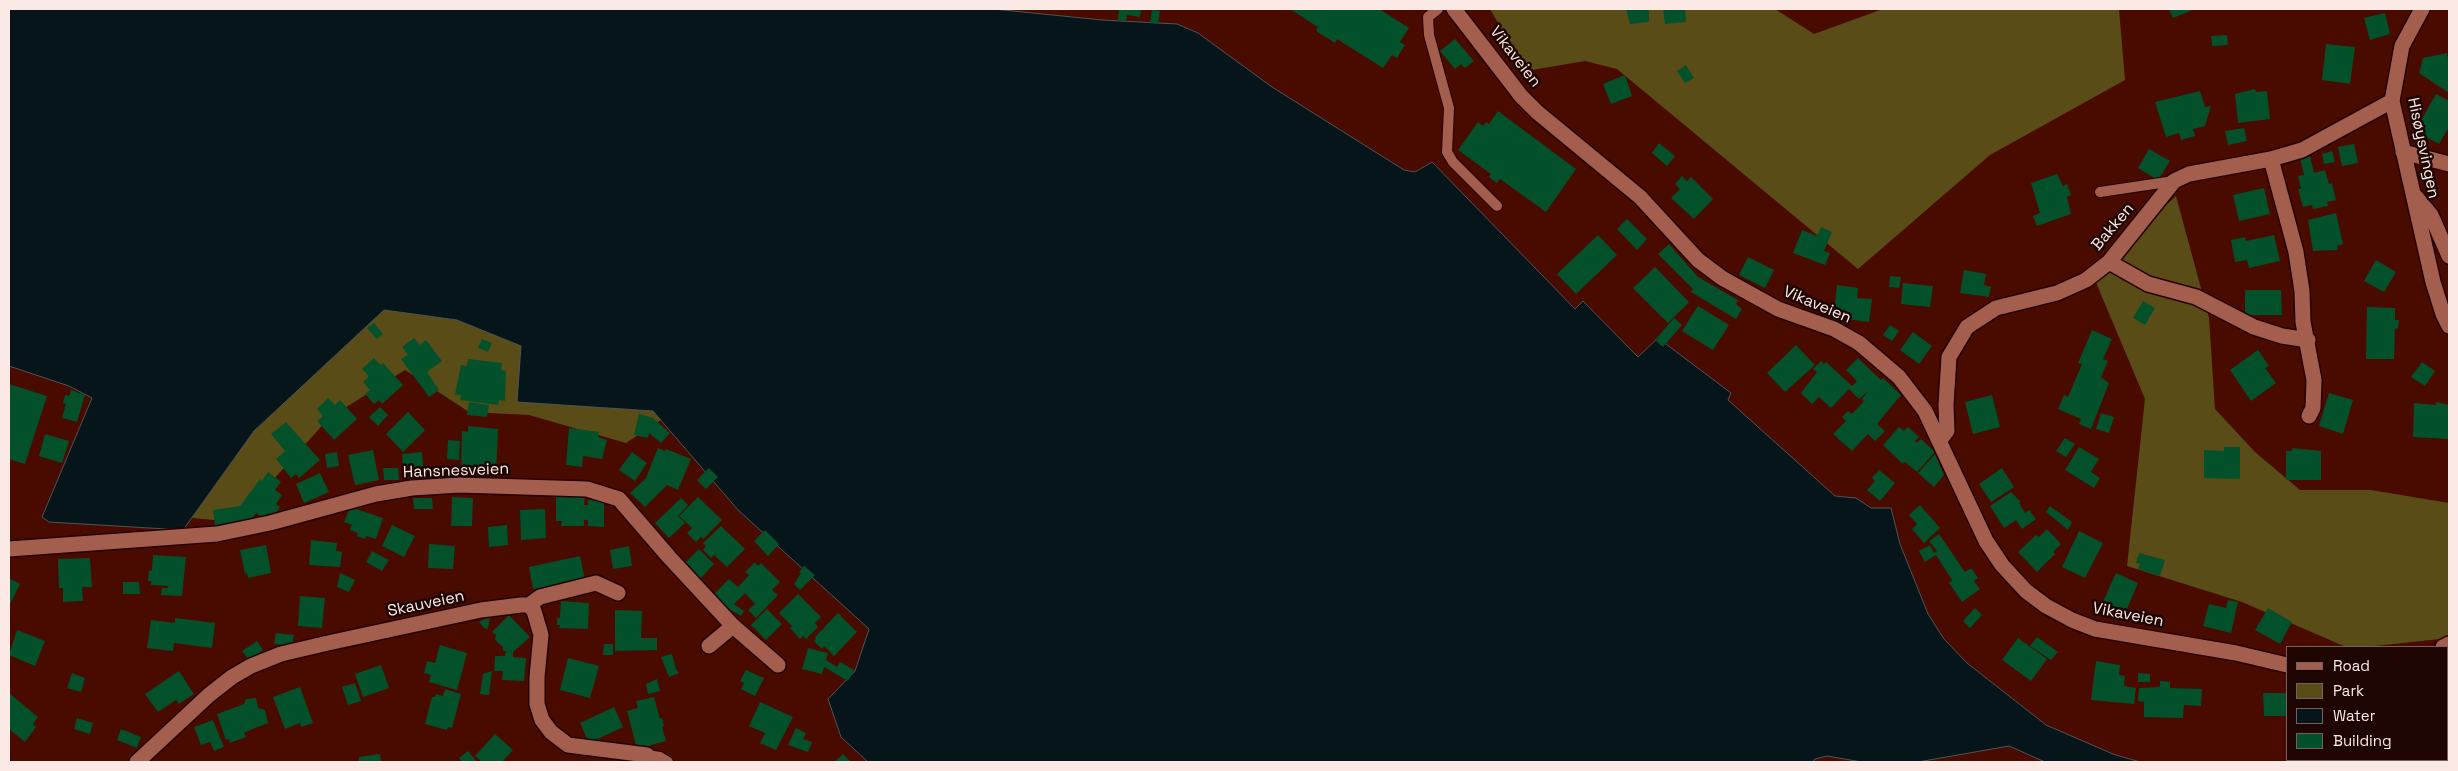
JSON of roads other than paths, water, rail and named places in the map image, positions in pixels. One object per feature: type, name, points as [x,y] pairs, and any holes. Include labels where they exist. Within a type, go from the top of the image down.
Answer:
[{"type":"street","name":"Vikaveien","points":[[1454,9],[1521,96],[1537,112],[1640,198],[1698,260],[1722,278],[1778,309],[1834,329],[1859,343],[1880,359],[1912,392],[1940,440],[1986,541],[2002,565],[2026,590],[2046,606],[2072,620],[2102,631],[2236,653],[2286,665]]},
{"type":"street","name":"Hisøysvingen","points":[[2422,9],[2402,46],[2392,101],[2433,282],[2443,314],[2449,326]]},
{"type":"street","points":[[2174,181],[2189,174],[2271,159],[2302,150],[2392,101]]},
{"type":"street","points":[[2404,152],[2449,164]]},
{"type":"street","points":[[2271,159],[2296,252],[2302,291],[2303,322],[2308,340],[2314,380],[2313,408],[2309,416]]},
{"type":"street","name":"Bakken","points":[[1940,440],[1947,431],[1946,405],[1949,357],[1967,327],[1996,308],[2057,293],[2086,280],[2109,262],[2174,181]]},
{"type":"street","points":[[2415,196],[2431,215],[2449,256]]},
{"type":"street","points":[[2109,262],[2148,284],[2196,297],[2254,326],[2282,336],[2308,340]]},
{"type":"street","name":"Hansnesveien","points":[[9,549],[216,534],[270,523],[376,494],[412,488],[459,486],[587,490],[619,499],[668,557],[733,626],[778,665]]},
{"type":"street","name":"Skauveien","points":[[137,762],[208,695],[232,677],[251,666],[281,654],[481,610],[528,605],[540,597],[596,583],[618,593]]},
{"type":"street","points":[[528,605],[534,611],[541,635],[537,677],[537,704],[542,720],[551,732],[568,745],[647,755]]},
{"type":"street","points":[[709,646],[733,626]]},
{"type":"lane","points":[[1438,9],[1428,17],[1430,35],[1449,108],[1447,152],[1453,162],[1497,206]]},
{"type":"lane","points":[[2100,192],[2174,181]]},
{"type":"lane","points":[[647,755],[660,757],[668,762]]},
{"type":"water","points":[[9,9],[993,9],[1102,20],[1177,24],[1198,33],[1272,87],[1404,170],[1415,172],[1432,162],[1575,309],[1583,301],[1638,357],[1658,338],[1731,393],[1728,400],[1835,496],[1856,498],[1871,508],[1891,508],[1900,544],[1928,614],[1944,639],[1967,663],[2046,725],[2113,754],[2140,762],[2045,762],[2009,746],[1918,762],[1862,762],[1827,756],[1815,759],[1813,762],[868,762],[841,737],[828,699],[855,671],[869,629],[738,510],[653,411],[517,402],[521,346],[457,320],[384,310],[254,431],[183,530],[49,522],[42,517],[92,398],[69,386],[9,366]]}]
